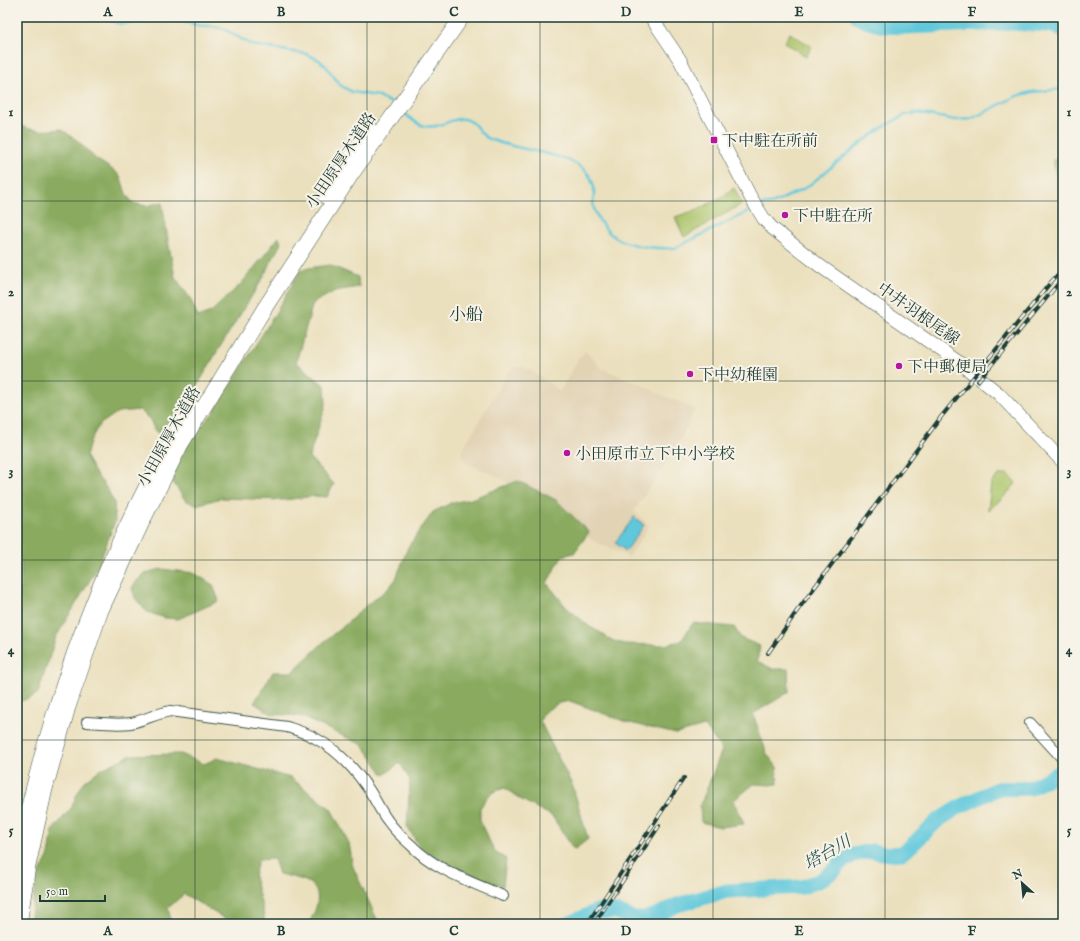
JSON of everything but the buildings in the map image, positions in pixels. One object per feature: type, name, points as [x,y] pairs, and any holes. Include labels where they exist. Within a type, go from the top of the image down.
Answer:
[{"type":"highway","name":"小田原厚木道路","points":[[17,863],[34,783],[56,704],[92,603],[130,518],[171,441],[342,169],[449,17]]},
{"type":"highway","name":"小田原厚木道路","points":[[19,924],[28,866],[45,789],[68,707],[101,610],[142,522],[182,444],[266,306],[351,175],[462,17]]},
{"type":"main road","name":"中井羽根尾線","points":[[651,17],[680,60],[751,198],[764,219],[772,228],[820,266],[964,366],[999,394],[1063,462]]},
{"type":"street","points":[[87,722],[120,724],[130,723],[170,711],[287,727],[314,737],[324,743],[349,765],[368,789],[388,822],[425,858],[440,867],[503,896]]},
{"type":"street","points":[[1030,723],[1061,757]]},
{"type":"shaded area","name":"小田原市立下中小学校","points":[[586,350],[601,368],[695,409],[667,462],[634,511],[649,526],[629,557],[597,543],[511,488],[503,479],[468,464],[465,462],[461,454],[464,446],[510,369],[515,367],[523,367],[530,370],[560,391],[578,359]]},
{"type":"green space","points":[[790,33],[812,47],[806,57],[784,42]]},
{"type":"green space","points":[[17,124],[22,127],[38,130],[61,129],[78,141],[96,159],[116,172],[121,178],[126,194],[133,203],[146,206],[162,202],[175,277],[190,298],[198,317],[211,312],[241,284],[279,237],[281,243],[263,278],[192,395],[164,436],[155,431],[150,420],[140,410],[118,412],[99,425],[90,441],[86,457],[95,473],[108,490],[114,503],[115,521],[98,567],[56,637],[38,693],[30,698],[17,702],[17,589],[21,590],[21,561],[17,553],[17,519],[21,513],[17,504]]},
{"type":"green space","points":[[1063,158],[1063,211],[1053,160]]},
{"type":"green space","points":[[734,188],[742,204],[684,237],[675,217],[706,206]]},
{"type":"green space","points":[[330,265],[358,277],[359,287],[335,291],[313,303],[296,362],[325,386],[326,405],[309,457],[334,484],[327,497],[315,496],[284,500],[221,498],[196,505],[185,500],[173,482],[174,468],[192,436],[213,413],[275,314],[301,269]]},
{"type":"green space","points":[[1008,474],[1016,483],[1008,493],[988,511],[991,483],[999,475]]},
{"type":"green space","points":[[518,481],[556,500],[589,532],[574,553],[562,556],[547,583],[566,607],[590,627],[603,634],[608,639],[624,644],[664,645],[681,641],[693,623],[734,627],[741,638],[760,646],[757,661],[773,669],[788,669],[789,692],[753,714],[767,754],[777,767],[778,784],[754,784],[734,800],[744,824],[720,827],[701,822],[700,806],[722,750],[705,726],[676,734],[626,722],[570,701],[559,703],[544,712],[540,721],[573,787],[588,839],[574,850],[552,816],[520,799],[505,788],[495,791],[488,796],[480,808],[480,822],[495,852],[506,859],[503,886],[446,864],[420,848],[407,826],[410,780],[400,763],[384,775],[363,745],[300,716],[272,714],[254,703],[273,672],[292,672],[327,639],[369,603],[388,589],[396,579],[408,547],[433,512],[451,503],[471,499]]},
{"type":"green space","points":[[162,569],[194,573],[213,585],[219,601],[178,619],[165,618],[147,612],[135,598],[132,588],[144,574]]},
{"type":"green space","points":[[181,754],[204,764],[217,758],[291,778],[331,809],[349,843],[353,867],[379,924],[309,924],[317,904],[317,894],[315,889],[312,885],[305,881],[279,874],[274,859],[258,860],[254,877],[263,910],[265,924],[233,924],[184,894],[168,908],[172,924],[30,924],[36,880],[49,855],[53,830],[72,807],[84,782],[98,771],[130,755]]},
{"type":"water","points":[[634,517],[644,525],[626,551],[615,543]]},
{"type":"waterway","points":[[98,17],[121,24],[174,19],[201,26],[213,26],[224,29],[252,45],[306,54],[319,60],[326,66],[340,85],[352,92],[377,96],[394,104]]},
{"type":"waterway","points":[[858,17],[865,21],[884,26],[905,27],[1007,23],[1050,25],[1063,29]]},
{"type":"waterway","points":[[760,206],[774,203],[803,189],[861,143],[885,126],[905,115],[917,113],[956,120],[971,119],[1017,96],[1032,92],[1063,89]]},
{"type":"waterway","points":[[403,112],[417,123],[427,126],[439,125],[457,119],[468,120],[488,138],[508,145],[557,156],[578,165],[590,176],[594,187],[593,203],[596,215],[601,223],[613,236],[630,244],[653,248],[675,248],[754,209]]},
{"type":"waterway","name":"塔台川","points":[[568,924],[597,911],[617,912],[634,919],[644,919],[657,915],[677,905],[727,891],[802,887],[819,881],[835,870],[840,863],[853,855],[871,851],[890,854],[902,853],[937,821],[959,807],[997,789],[1030,788],[1059,773],[1063,769]]},
{"type":"railway","points":[[768,653],[797,611],[941,417],[1063,269]]},
{"type":"railway","points":[[978,381],[1063,278]]},
{"type":"railway","points":[[587,924],[684,778]]},
{"type":"railway","points":[[594,924],[659,826]]},
{"type":"place","name":"下中駐在所前","points":[[714,140]]},
{"type":"place","name":"下中駐在所","points":[[785,215]]},
{"type":"place","name":"下中郵便局","points":[[899,366]]},
{"type":"place","name":"下中幼稚園","points":[[690,374]]},
{"type":"place","name":"小田原市立下中小学校","points":[[567,453]]},
{"type":"district","name":"小船","points":[[466,314]]}]
